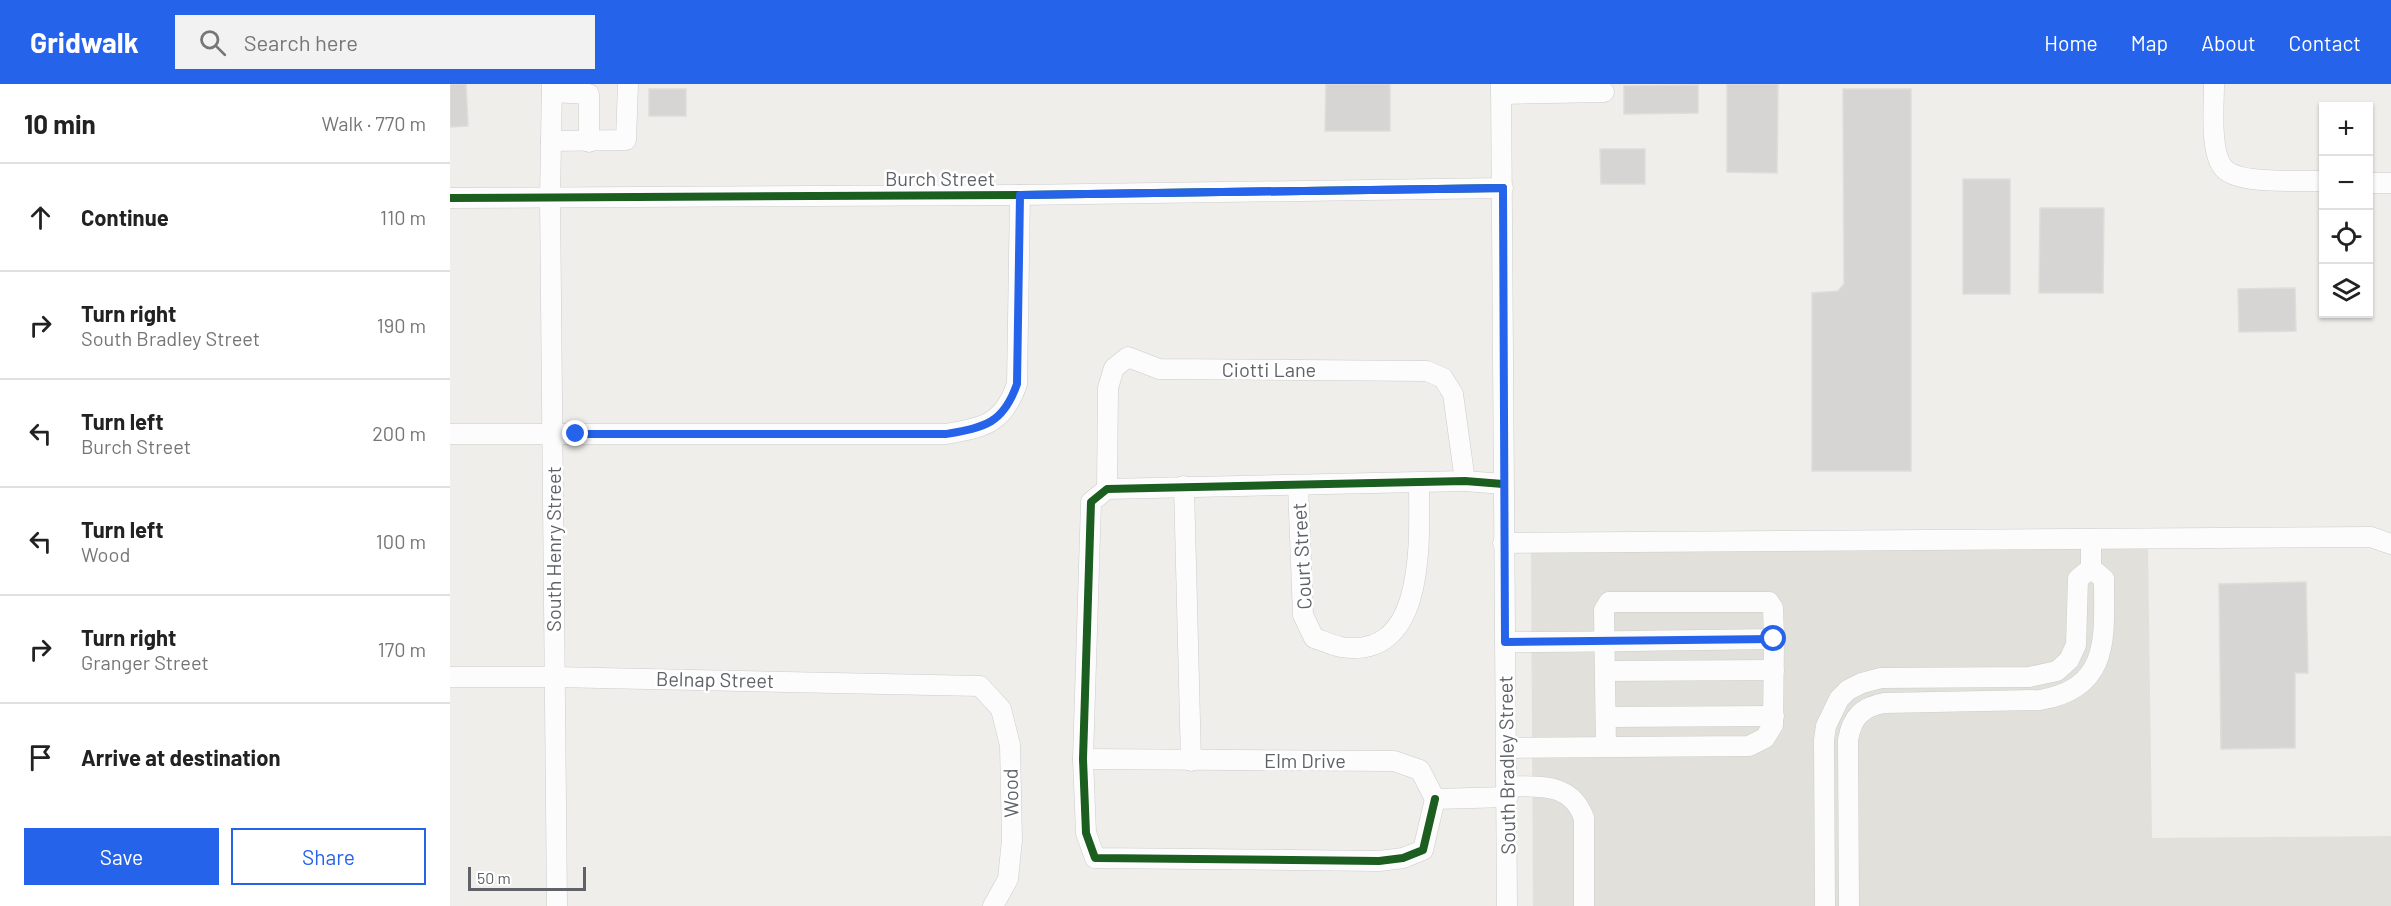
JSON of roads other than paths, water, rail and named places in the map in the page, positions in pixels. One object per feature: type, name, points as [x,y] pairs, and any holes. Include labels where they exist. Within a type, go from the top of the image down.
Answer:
[{"type":"street","points":[[550,141],[621,142],[628,136],[628,84]]},
{"type":"street","points":[[2214,84],[2216,149],[2222,166],[2233,176],[2319,181]]},
{"type":"street","points":[[552,88],[589,94],[589,142]]},
{"type":"street","name":"South Henry Street","points":[[552,88],[550,198],[558,906]]},
{"type":"street","points":[[1501,89],[1604,92]]},
{"type":"street","name":"South Bradley Street","points":[[1501,89],[1503,543],[1508,792],[1507,906]]},
{"type":"street","points":[[2373,183],[2391,183]]},
{"type":"street","name":"Burch Street","points":[[450,198],[1020,195],[1503,188]]},
{"type":"street","points":[[450,434],[946,434],[984,427],[1009,405],[1017,384],[1020,195]]},
{"type":"street","name":"Ciotti Lane","points":[[1107,489],[1108,388],[1114,368],[1128,357],[1159,369],[1427,371],[1443,378],[1453,394],[1465,481]]},
{"type":"street","points":[[1503,484],[1465,481],[1107,489],[1091,502],[1083,759],[1086,833],[1095,858],[1379,861],[1402,858],[1423,850],[1435,799],[1560,789],[1570,795],[1581,808],[1584,818],[1584,906]]},
{"type":"street","name":"Court Street","points":[[1299,484],[1303,615],[1314,638],[1341,647],[1361,647],[1382,639],[1397,625],[1410,604],[1419,560],[1419,483]]},
{"type":"street","points":[[1184,486],[1191,761]]},
{"type":"street","points":[[1503,543],[2371,537],[2391,544]]},
{"type":"street","points":[[1849,906],[1848,740],[1854,719],[1869,706],[1884,703],[2040,700],[2058,697],[2073,690],[2095,668],[2104,637],[2104,579],[2091,568],[2091,539]]},
{"type":"street","points":[[1825,906],[1824,740],[1831,711],[1839,699],[1862,682],[1881,678],[2029,677],[2056,671],[2069,660],[2076,645],[2078,579],[2091,568]]},
{"type":"street","points":[[1507,748],[1749,746],[1765,738],[1773,725],[1774,716],[1773,608],[1769,602],[1609,602],[1604,609],[1606,747]]},
{"type":"street","points":[[1505,642],[1774,639]]},
{"type":"street","points":[[1606,671],[1774,670]]},
{"type":"street","name":"Belnap Street","points":[[450,677],[980,686]]},
{"type":"street","name":"Wood","points":[[980,686],[1001,709],[1010,745],[1012,840],[1008,879],[993,906]]},
{"type":"street","points":[[1606,717],[1774,716]]},
{"type":"street","name":"Elm Drive","points":[[1083,759],[1394,760],[1420,770],[1435,799]]}]
